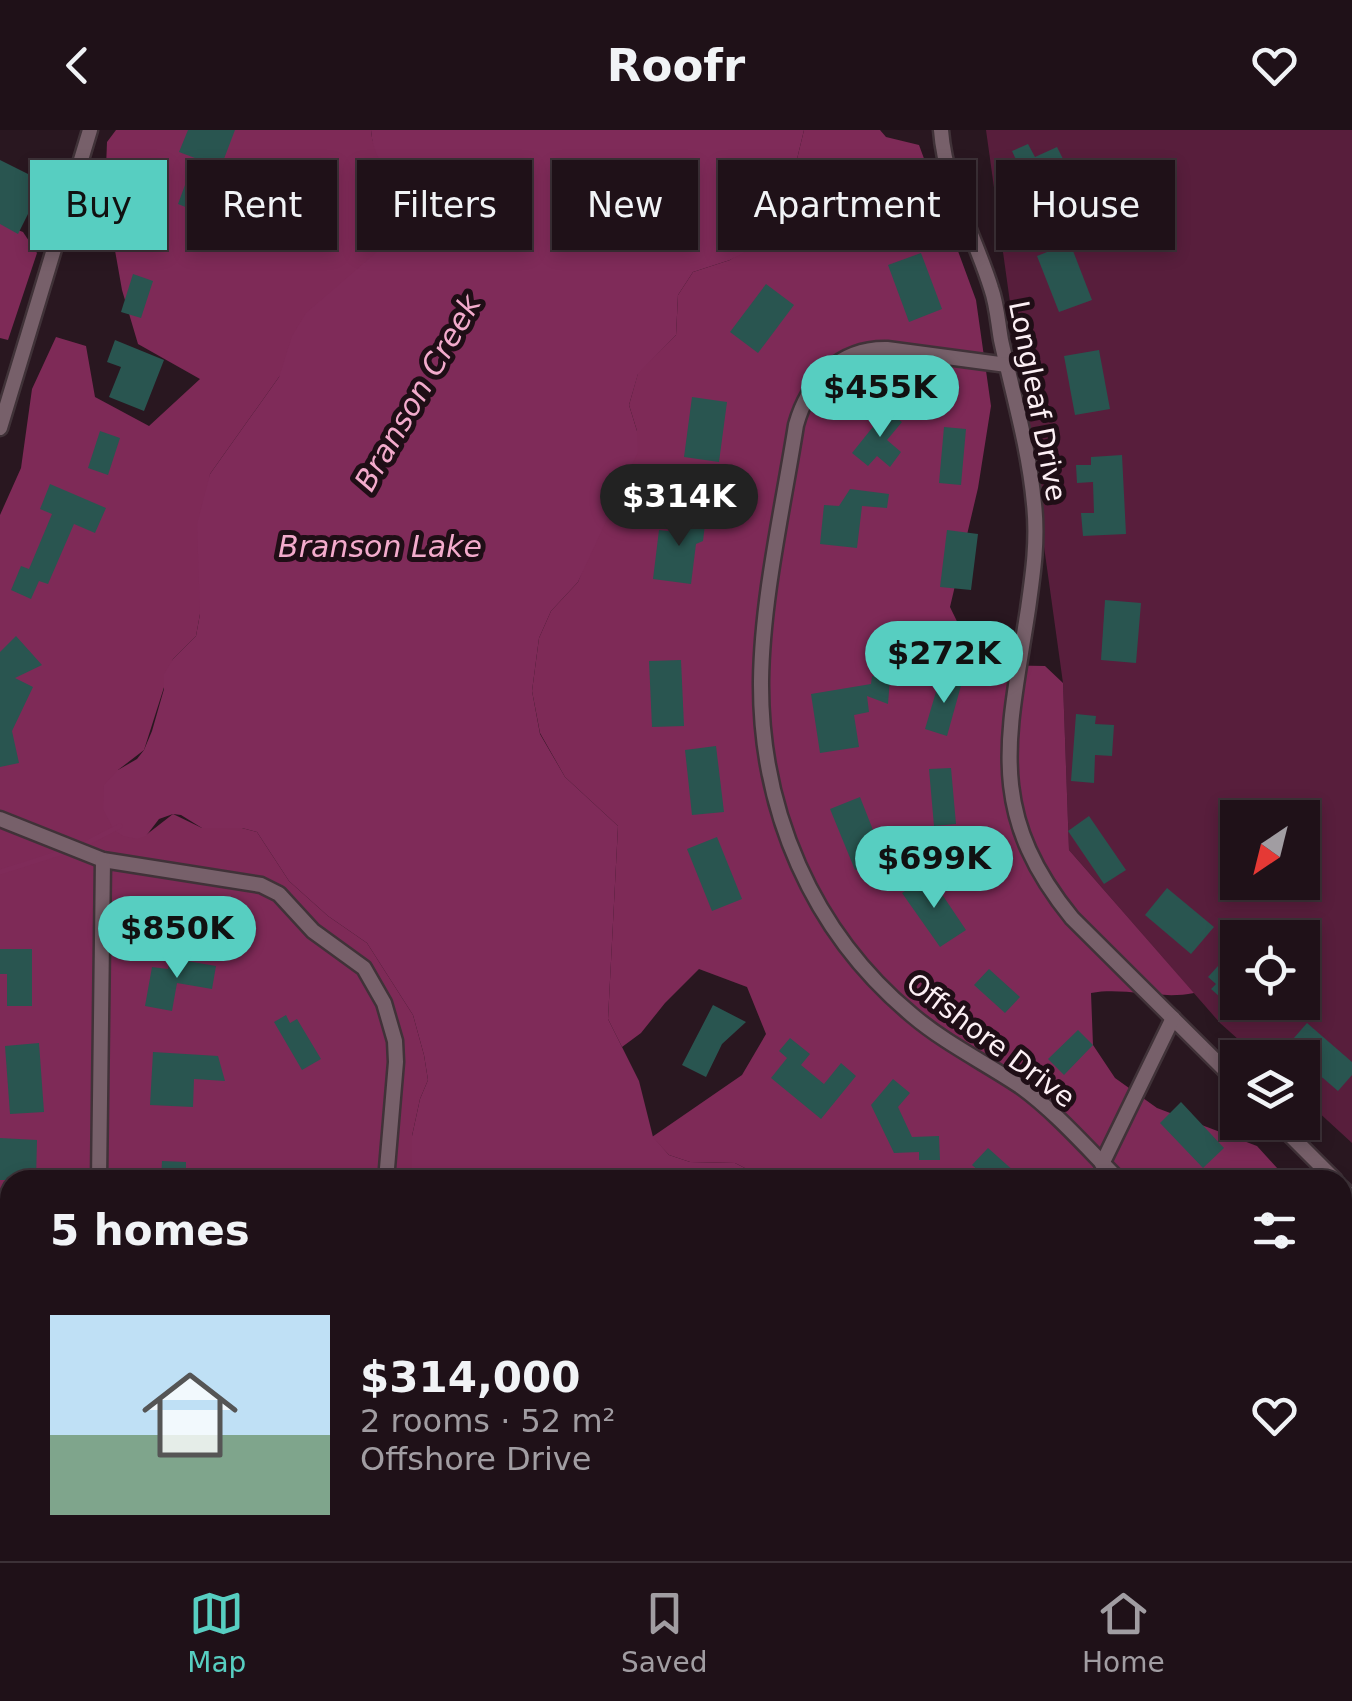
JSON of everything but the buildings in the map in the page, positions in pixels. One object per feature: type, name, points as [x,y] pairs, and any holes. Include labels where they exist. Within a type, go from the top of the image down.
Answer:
[{"type":"street","points":[[0,428],[90,130]]},
{"type":"street","name":"Longleaf Drive","points":[[941,130],[955,195],[992,290],[1034,500],[1035,560],[1008,744],[1015,813],[1036,869],[1052,894],[1220,1064]]},
{"type":"street","name":"Offshore Drive","points":[[1008,365],[888,349],[868,350],[831,367],[806,397],[796,426],[763,640],[766,760],[774,800],[793,856],[826,919],[862,967],[912,1016],[1021,1087],[1108,1170]]},
{"type":"street","points":[[0,819],[103,860],[248,882],[270,889],[313,931],[364,968],[384,1003],[395,1041],[387,1170]]},
{"type":"street","points":[[99,1170],[103,860]]},
{"type":"street","points":[[1102,1164],[1173,1018]]},
{"type":"street","points":[[1296,1140],[1325,1170]]},
{"type":"shaded area","points":[[116,130],[371,130],[383,160],[357,160],[357,250],[380,250],[279,377],[210,474],[196,636],[173,659],[144,750],[118,770],[146,835],[173,814],[202,828],[257,832],[289,881],[328,916],[367,943],[413,1015],[424,1055],[428,1080],[412,1136],[412,1170],[0,1170],[0,515],[21,468],[32,389],[56,337],[86,346],[95,397],[149,426],[200,379],[138,344],[115,250],[167,250],[167,160],[106,160],[107,142]]},
{"type":"shaded area","points":[[804,130],[880,130],[886,137],[919,145],[925,160],[797,160]]},
{"type":"shaded area","points":[[986,130],[1352,130],[1352,1143],[1320,1114],[1320,1040],[1239,1040],[1220,1023],[1069,850],[1063,683],[1003,250],[1175,250],[1175,160],[996,160],[996,202]]},
{"type":"shaded area","points":[[0,223],[23,232],[30,250],[37,253],[8,340],[0,338]]},
{"type":"shaded area","points":[[743,250],[958,250],[976,300],[991,406],[978,488],[950,607],[968,644],[990,665],[1045,666],[1063,683],[1069,850],[1194,993],[1091,993],[1093,1045],[1115,1078],[1157,1108],[1220,1132],[1220,1140],[1241,1140],[1257,1146],[1279,1170],[749,1170],[735,1163],[690,1162],[669,1155],[652,1137],[742,1075],[766,1034],[747,987],[699,969],[641,1033],[622,1047],[608,1019],[618,826],[565,777],[540,733],[532,691],[539,638],[551,611],[578,582],[637,431],[629,405],[638,373],[676,335],[678,295],[693,272],[730,260]]},
{"type":"water","name":"Branson Lake","points":[[371,130],[804,130],[797,160],[718,160],[718,250],[748,250],[693,272],[678,295],[676,335],[638,374],[629,405],[638,452],[578,582],[551,611],[539,638],[532,691],[540,734],[565,777],[618,826],[608,1019],[639,1081],[653,1137],[669,1155],[690,1162],[735,1163],[749,1170],[412,1170],[412,1136],[428,1080],[424,1055],[413,1015],[367,943],[328,916],[289,881],[257,832],[202,828],[173,814],[159,819],[146,836],[137,839],[114,830],[103,809],[104,785],[144,750],[164,689],[164,674],[196,636],[200,614],[197,524],[210,474],[279,377],[292,336],[306,313],[379,250],[532,250],[532,160],[380,160]]},
{"type":"waterway","points":[[81,846],[120,826]]},
{"type":"waterway","points":[[0,872],[66,851]]},
{"type":"water label","name":"Branson Creek","points":[[418,393]]}]
